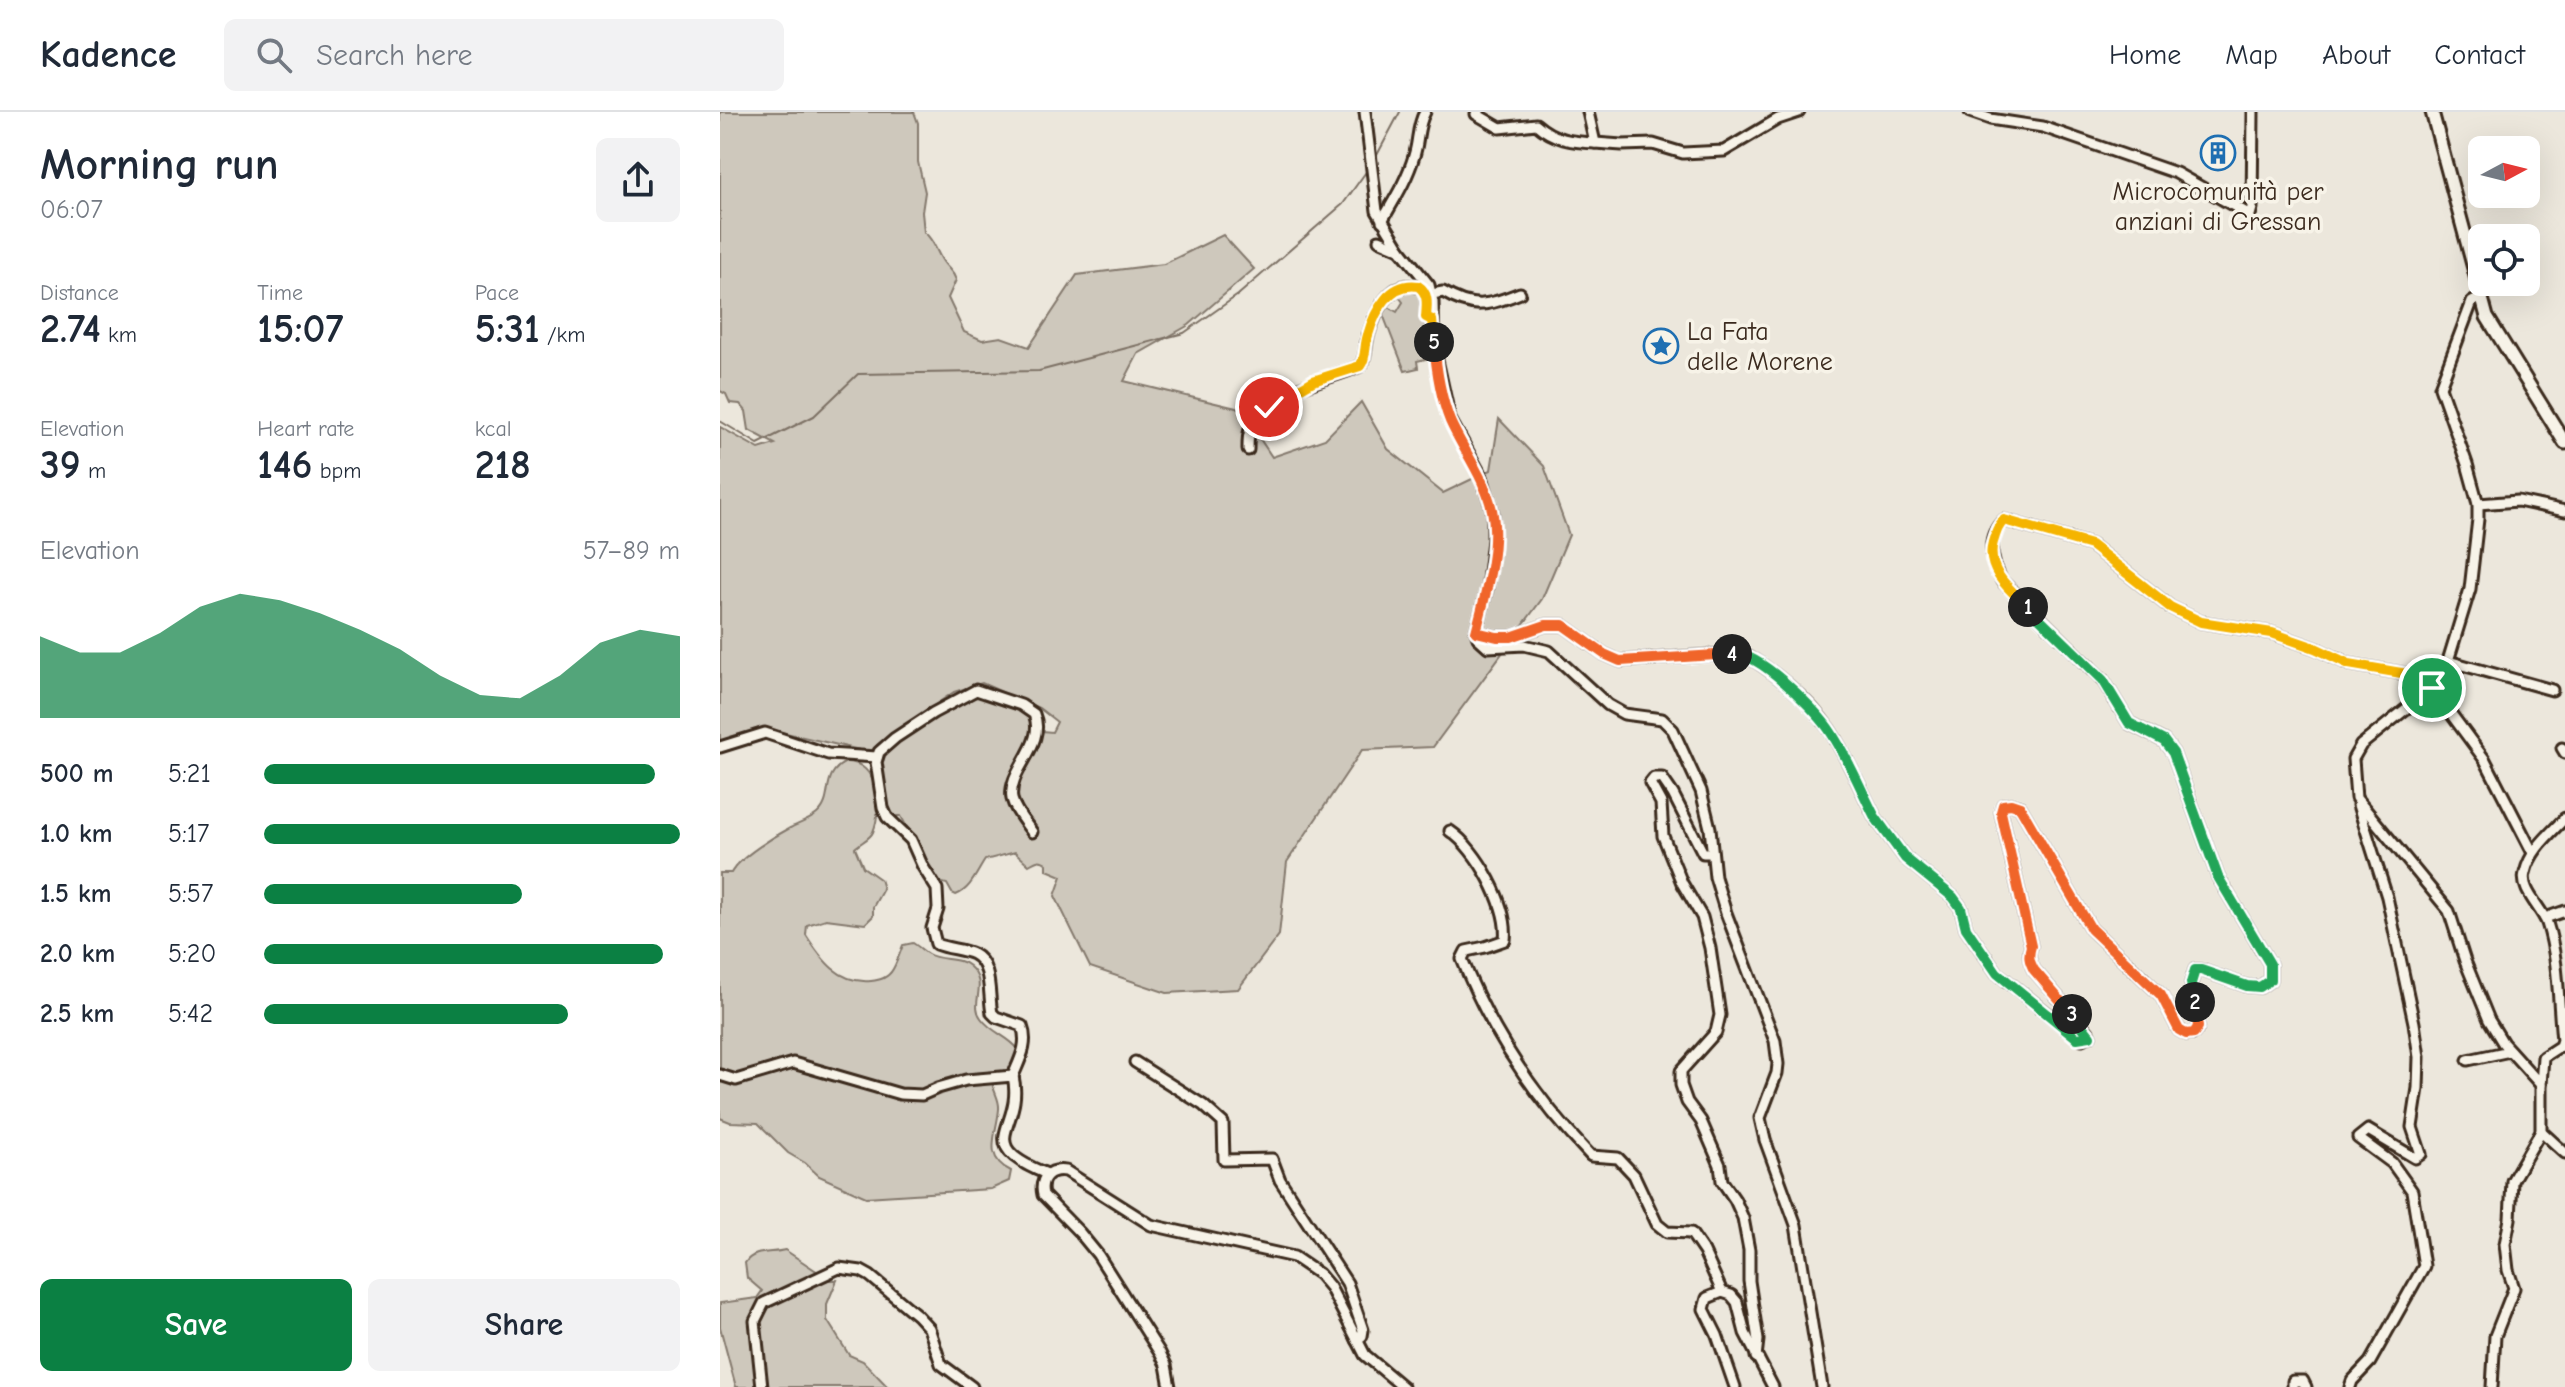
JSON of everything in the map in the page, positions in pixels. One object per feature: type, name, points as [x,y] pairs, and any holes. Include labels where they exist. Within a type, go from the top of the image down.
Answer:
[{"type":"main road","points":[[2432,112],[2487,317],[2565,443]]},
{"type":"street","points":[[1365,112],[1375,202],[1382,221],[1400,249],[1422,274],[1432,294],[1434,346],[1450,419],[1482,477],[1493,513],[1493,540],[1487,589],[1476,632],[1478,638],[1488,647],[1524,645],[1549,651],[1608,705],[1624,714],[1662,719],[1673,730],[1701,791],[1710,828],[1715,877],[1775,1041],[1777,1073],[1760,1118],[1796,1225],[1822,1387]]},
{"type":"street","points":[[1382,221],[1409,172],[1416,151],[1420,121],[1425,112]]},
{"type":"street","points":[[1588,112],[1595,143]]},
{"type":"street","points":[[1477,113],[1500,128],[1536,124],[1547,134],[1560,139],[1622,145],[1653,144],[1683,153],[1724,151],[1778,119],[1799,112]]},
{"type":"street","points":[[1970,112],[1990,119],[2043,127],[2176,173],[2250,215],[2253,112]]},
{"type":"street","points":[[1379,240],[1400,249]]},
{"type":"street","points":[[1248,450],[1252,424],[1269,407],[1313,381],[1360,366],[1373,322],[1394,290],[1405,285],[1422,288],[1427,300],[1426,317],[1432,320]]},
{"type":"street","points":[[1432,294],[1443,292],[1470,305],[1489,304],[1520,293]]},
{"type":"street","points":[[2350,1387],[2370,1362],[2424,1266],[2412,1191],[2392,1163],[2358,1138],[2368,1130],[2415,1158],[2421,1154],[2412,1127],[2419,1057],[2414,1023],[2387,897],[2356,798],[2353,759],[2361,745],[2432,688],[2448,661],[2470,589],[2478,504],[2440,387],[2472,302],[2480,298]]},
{"type":"street","points":[[2478,504],[2518,501],[2565,511]]},
{"type":"street","points":[[1476,632],[1511,637],[1546,625],[1563,625],[1604,654],[1620,661],[1740,653],[1751,657],[1771,672],[1830,731],[1875,817],[1884,826],[1886,835],[1905,858],[1953,897],[1961,908],[1966,928],[1997,973],[2082,1039],[2090,1036],[2088,1032],[2030,963],[2028,955],[2031,946],[2001,812],[2003,805],[2020,807],[2091,929],[2161,995],[2179,1030],[2186,1034],[2194,1033],[2198,1027],[2191,983],[2195,970],[2260,987],[2270,980],[2270,964],[2218,877],[2173,753],[2164,741],[2129,723],[2103,680],[2002,581],[1992,564],[1991,549],[1998,526],[2004,520],[2091,545],[2170,607],[2201,622],[2272,633],[2349,664],[2407,674],[2432,688],[2485,760],[2533,853]]},
{"type":"street","points":[[2448,661],[2552,690]]},
{"type":"street","points":[[877,757],[895,738],[976,690],[1021,705],[1034,714],[1038,729],[1014,785],[1012,800],[1032,832]]},
{"type":"street","points":[[720,747],[765,733],[828,754],[877,757]]},
{"type":"street","points":[[877,757],[883,808],[887,817],[911,840],[937,889],[939,897],[933,938],[936,944],[973,954],[982,961],[987,974],[992,1013],[1017,1023],[1025,1031],[1026,1044],[1013,1076],[1016,1091],[1003,1144],[1010,1155],[1047,1174]]},
{"type":"street","points":[[1712,853],[1703,853],[1673,794],[1662,778],[1654,778],[1650,783],[1661,803],[1663,836],[1682,883],[1702,917],[1720,1015],[1716,1032],[1681,1071],[1681,1085],[1720,1165],[1722,1181],[1743,1218],[1758,1340],[1756,1357]]},
{"type":"street","points":[[2356,798],[2449,911],[2489,1020],[2510,1051],[2541,1085]]},
{"type":"street","points":[[2492,1387],[2495,1336],[2514,1288],[2505,1244],[2512,1181],[2541,1131],[2543,1057],[2560,1046],[2562,1013],[2554,944],[2545,918],[2524,882],[2524,873],[2533,853],[2565,818]]},
{"type":"street","points":[[1450,831],[1463,840],[1500,902],[1505,940],[1466,951],[1462,959],[1494,1027],[1546,1105],[1591,1156],[1618,1158],[1634,1175],[1657,1224],[1667,1232],[1691,1233],[1704,1252],[1722,1292]]},
{"type":"street","points":[[2545,918],[2565,911]]},
{"type":"street","points":[[2468,1060],[2510,1051]]},
{"type":"street","points":[[1135,1062],[1203,1105],[1223,1123],[1224,1160],[1272,1159],[1280,1180],[1347,1283],[1363,1330],[1357,1340]]},
{"type":"street","points":[[720,1075],[736,1080],[793,1063],[900,1094],[922,1095],[966,1080],[1013,1076]]},
{"type":"street","points":[[2541,1131],[2565,1153]]},
{"type":"street","points":[[1170,1387],[1160,1353],[1098,1255],[1043,1195],[1042,1182],[1054,1170],[1066,1171],[1151,1225],[1294,1257],[1319,1274],[1330,1287],[1365,1355],[1403,1387]]},
{"type":"street","points":[[762,1387],[755,1321],[764,1303],[839,1268],[861,1271],[870,1276],[917,1315],[929,1328],[941,1364],[972,1387]]},
{"type":"street","points":[[1735,1387],[1717,1335],[1704,1309],[1707,1298],[1722,1292],[1731,1295],[1737,1302],[1745,1333],[1773,1387]]},
{"type":"street","points":[[2293,1387],[2293,1381],[2303,1381],[2306,1387]]},
{"type":"shaded area","points":[[720,112],[914,112],[918,123],[918,162],[925,192],[922,212],[924,232],[955,277],[948,298],[964,332],[982,340],[1001,337],[1029,347],[1077,275],[1164,264],[1223,235],[1254,269],[1189,325],[1138,354],[1124,381],[1240,409],[1272,457],[1325,439],[1361,402],[1388,449],[1443,493],[1491,470],[1499,419],[1544,466],[1569,535],[1542,599],[1433,747],[1362,750],[1287,862],[1279,935],[1238,989],[1167,993],[1090,967],[1055,896],[1062,876],[1047,870],[1047,864],[1042,861],[1029,865],[1015,852],[985,860],[970,884],[956,895],[947,884],[935,881],[901,816],[892,816],[886,807],[880,770],[888,748],[926,720],[977,694],[1022,709],[1042,731],[1052,732],[1057,722],[1039,708],[982,683],[954,692],[877,745],[873,753],[764,728],[720,742],[720,427],[759,449],[775,444],[749,430],[746,411],[740,404],[730,403],[726,394],[720,391]]},
{"type":"shaded area","points":[[1403,289],[1419,290],[1424,296],[1424,324],[1428,327],[1430,358],[1417,361],[1418,368],[1405,371],[1382,312],[1387,306],[1397,312],[1403,302],[1396,293]]},
{"type":"shaded area","points":[[846,762],[865,769],[875,788],[878,811],[873,832],[855,848],[863,867],[880,879],[883,889],[873,907],[873,916],[865,924],[826,919],[807,925],[806,935],[832,968],[850,979],[881,979],[891,972],[903,945],[913,943],[933,956],[965,963],[975,973],[981,1018],[1018,1049],[1010,1069],[992,1079],[999,1105],[994,1152],[1002,1165],[1011,1171],[1009,1181],[991,1189],[866,1197],[819,1176],[788,1153],[758,1123],[730,1122],[720,1118],[720,873],[731,873],[758,848],[817,814],[825,801],[833,774]]},
{"type":"shaded area","points":[[785,1250],[830,1280],[837,1280],[827,1304],[827,1320],[849,1355],[863,1361],[888,1387],[736,1387],[720,1327],[720,1303],[757,1298],[762,1291],[747,1278],[745,1263],[758,1254]]},
{"type":"waterway","points":[[1376,157],[1400,112]]},
{"type":"waterway","points":[[720,421],[758,444],[814,416],[858,374],[1039,371],[1184,333],[1238,295],[1343,204],[1368,169]]},
{"type":"place","name":"Microcomunità per anziani di Gressan","points":[[2218,153]]},
{"type":"place","name":"La Fata delle Morene","points":[[1661,346]]},
{"type":"route","points":[[1269,407],[1313,381],[1360,366],[1373,322],[1388,295],[1405,285],[1422,288],[1427,300],[1426,317],[1432,320],[1440,379],[1450,419],[1482,477],[1493,513],[1487,589],[1476,632],[1511,637],[1546,625],[1563,625],[1604,654],[1620,661],[1740,653],[1751,657],[1771,672],[1830,731],[1875,817],[1884,826],[1886,835],[1905,858],[1953,897],[1961,908],[1966,928],[1997,973],[2077,1038],[2090,1036],[2030,963],[2028,955],[2031,946],[2001,812],[2003,805],[2020,807],[2091,929],[2161,995],[2179,1030],[2186,1034],[2194,1033],[2198,1027],[2191,983],[2195,970],[2260,987],[2270,980],[2270,964],[2218,877],[2173,753],[2164,741],[2129,723],[2103,680],[2002,581],[1992,564],[1991,549],[1998,526],[2004,520],[2091,545],[2170,607],[2201,622],[2272,633],[2349,664],[2407,674],[2432,688]]}]
